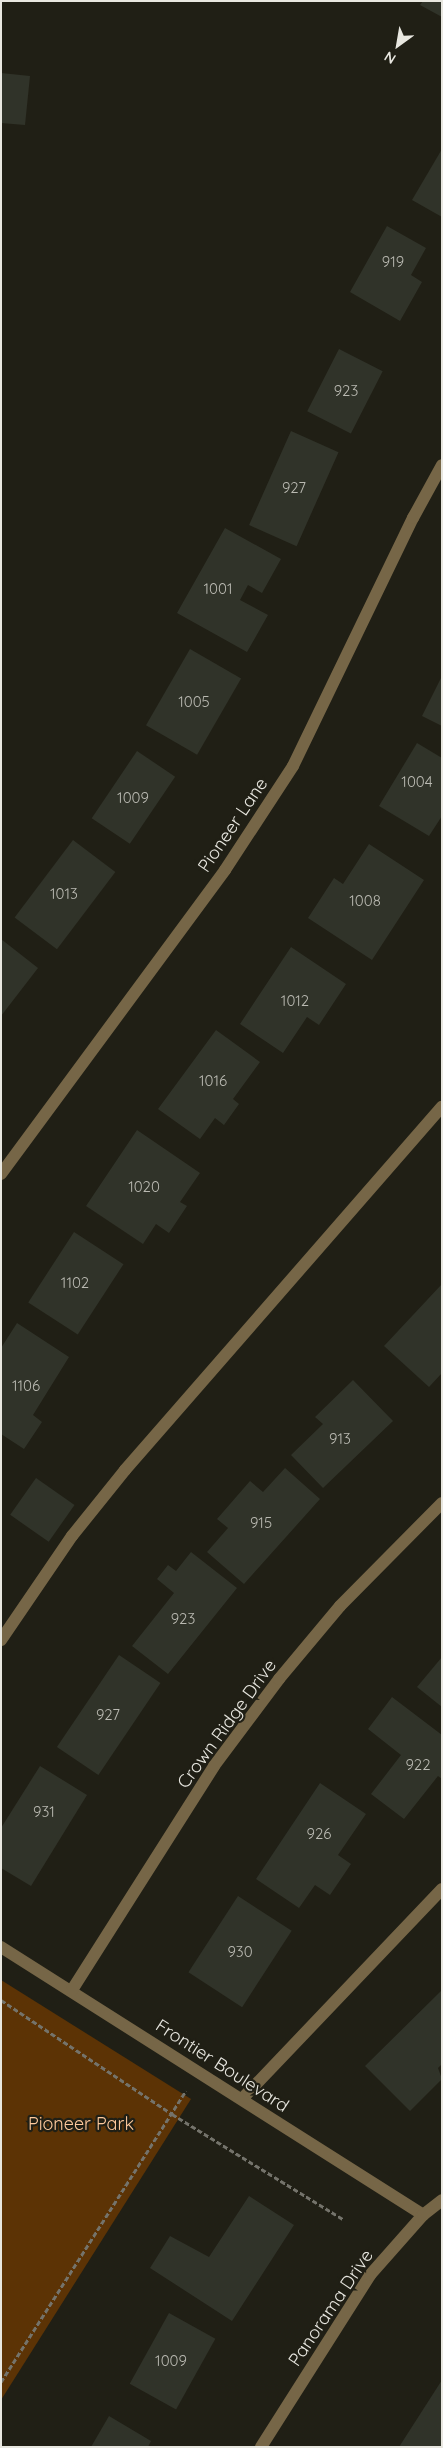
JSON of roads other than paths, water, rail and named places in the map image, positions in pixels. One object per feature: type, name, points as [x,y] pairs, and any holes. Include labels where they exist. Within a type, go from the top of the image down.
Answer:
[{"type":"street","name":"Pioneer Lane","points":[[1,1174],[225,870],[293,766],[413,518],[442,465]]},
{"type":"street","points":[[1,1640],[72,1536],[125,1470],[442,1107]]},
{"type":"street","name":"Crown Ridge Drive","points":[[72,1990],[214,1766],[279,1679],[340,1606],[442,1503]]},
{"type":"street","points":[[242,2099],[442,1889]]},
{"type":"street","name":"Frontier Boulevard","points":[[1,1947],[72,1990],[423,2215]]},
{"type":"street","name":"Panorama Drive","points":[[261,2447],[370,2274],[423,2215],[442,2200]]},
{"type":"park label","name":"Pioneer Park","points":[[81,2124]]}]
